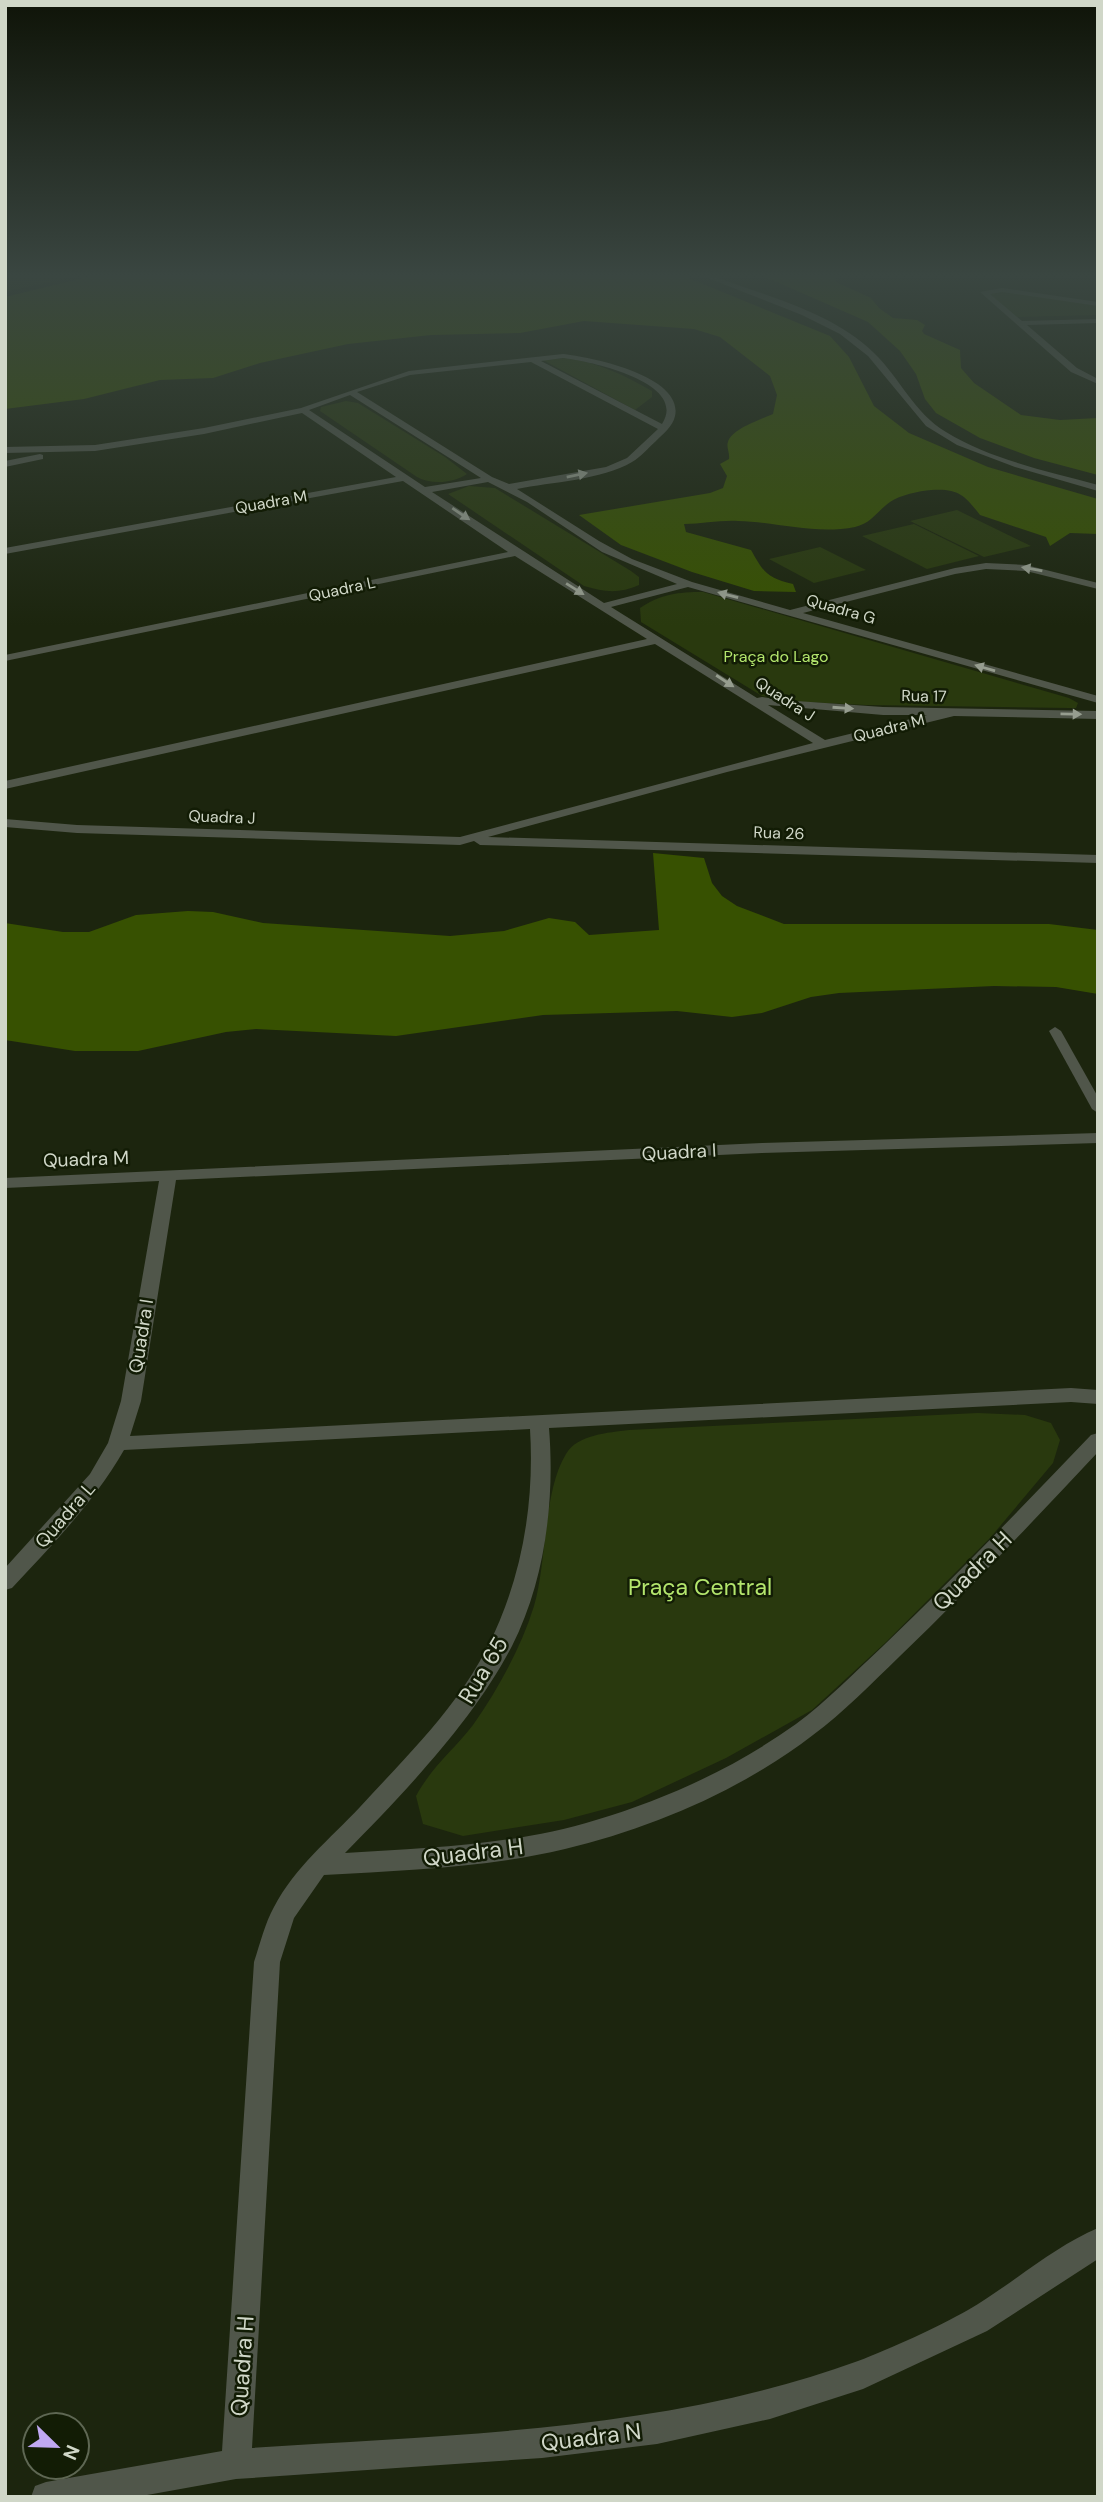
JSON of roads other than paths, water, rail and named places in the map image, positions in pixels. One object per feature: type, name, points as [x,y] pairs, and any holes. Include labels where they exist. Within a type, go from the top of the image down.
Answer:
[{"type":"street","points":[[5,464],[261,421],[303,410],[351,392]]},
{"type":"street","points":[[326,400],[360,392]]},
{"type":"street","points":[[595,392],[664,428]]},
{"type":"street","points":[[510,487],[608,469],[630,460],[664,428],[671,417],[671,403],[663,392]]},
{"type":"street","points":[[900,392],[915,414],[942,433],[1022,466],[1098,488]]},
{"type":"street","points":[[353,393],[489,480],[510,487],[598,545],[641,566],[688,584],[794,612]]},
{"type":"street","points":[[303,410],[517,553],[657,640]]},
{"type":"street","points":[[5,450],[95,448]]},
{"type":"street","name":"Quadra M","points":[[5,551],[404,478]]},
{"type":"street","points":[[425,490],[489,480]]},
{"type":"street","name":"Quadra L","points":[[5,658],[517,553]]},
{"type":"street","name":"Quadra G","points":[[794,612],[955,571],[986,566],[1026,568],[1098,586]]},
{"type":"street","points":[[603,606],[688,584]]},
{"type":"street","name":"Quadra G","points":[[794,612],[1098,700]]},
{"type":"street","points":[[5,785],[657,640]]},
{"type":"street","name":"Quadra J","points":[[657,640],[824,745]]},
{"type":"street","name":"Rua 17","points":[[751,698],[782,704],[883,711],[1098,715]]},
{"type":"street","name":"Quadra M","points":[[824,745],[955,712]]},
{"type":"street","name":"Quadra J","points":[[6,822],[248,836],[460,841],[824,745]]},
{"type":"street","name":"Rua 26","points":[[460,841],[1095,860]]},
{"type":"street","name":"Quadra I","points":[[118,1443],[131,1401],[168,1178],[748,1149],[1098,1138]]},
{"type":"street","name":"Quadra M","points":[[5,1183],[168,1178]]},
{"type":"street","points":[[118,1443],[539,1424],[1071,1395],[1098,1397]]},
{"type":"street","name":"Rua 65","points":[[317,1865],[366,1816],[463,1706],[502,1644],[521,1597],[536,1529],[542,1465],[539,1424]]},
{"type":"street","name":"Quadra H","points":[[236,2464],[267,1962],[284,1913],[317,1865],[474,1855],[566,1839],[652,1812],[732,1774],[803,1730],[856,1685],[967,1578],[1098,1440]]},
{"type":"street","name":"Quadra L","points":[[5,1582],[58,1526],[97,1479],[118,1443]]},
{"type":"street","name":"Quadra N","points":[[46,2497],[236,2464],[542,2443],[657,2430],[770,2404],[863,2374],[977,2321],[1098,2242]]},
{"type":"lane","points":[[1055,1031],[1098,1109]]},
{"type":"park label","name":"Praça do Lago","points":[[776,656]]},
{"type":"park label","name":"Praça Central","points":[[700,1587]]}]
